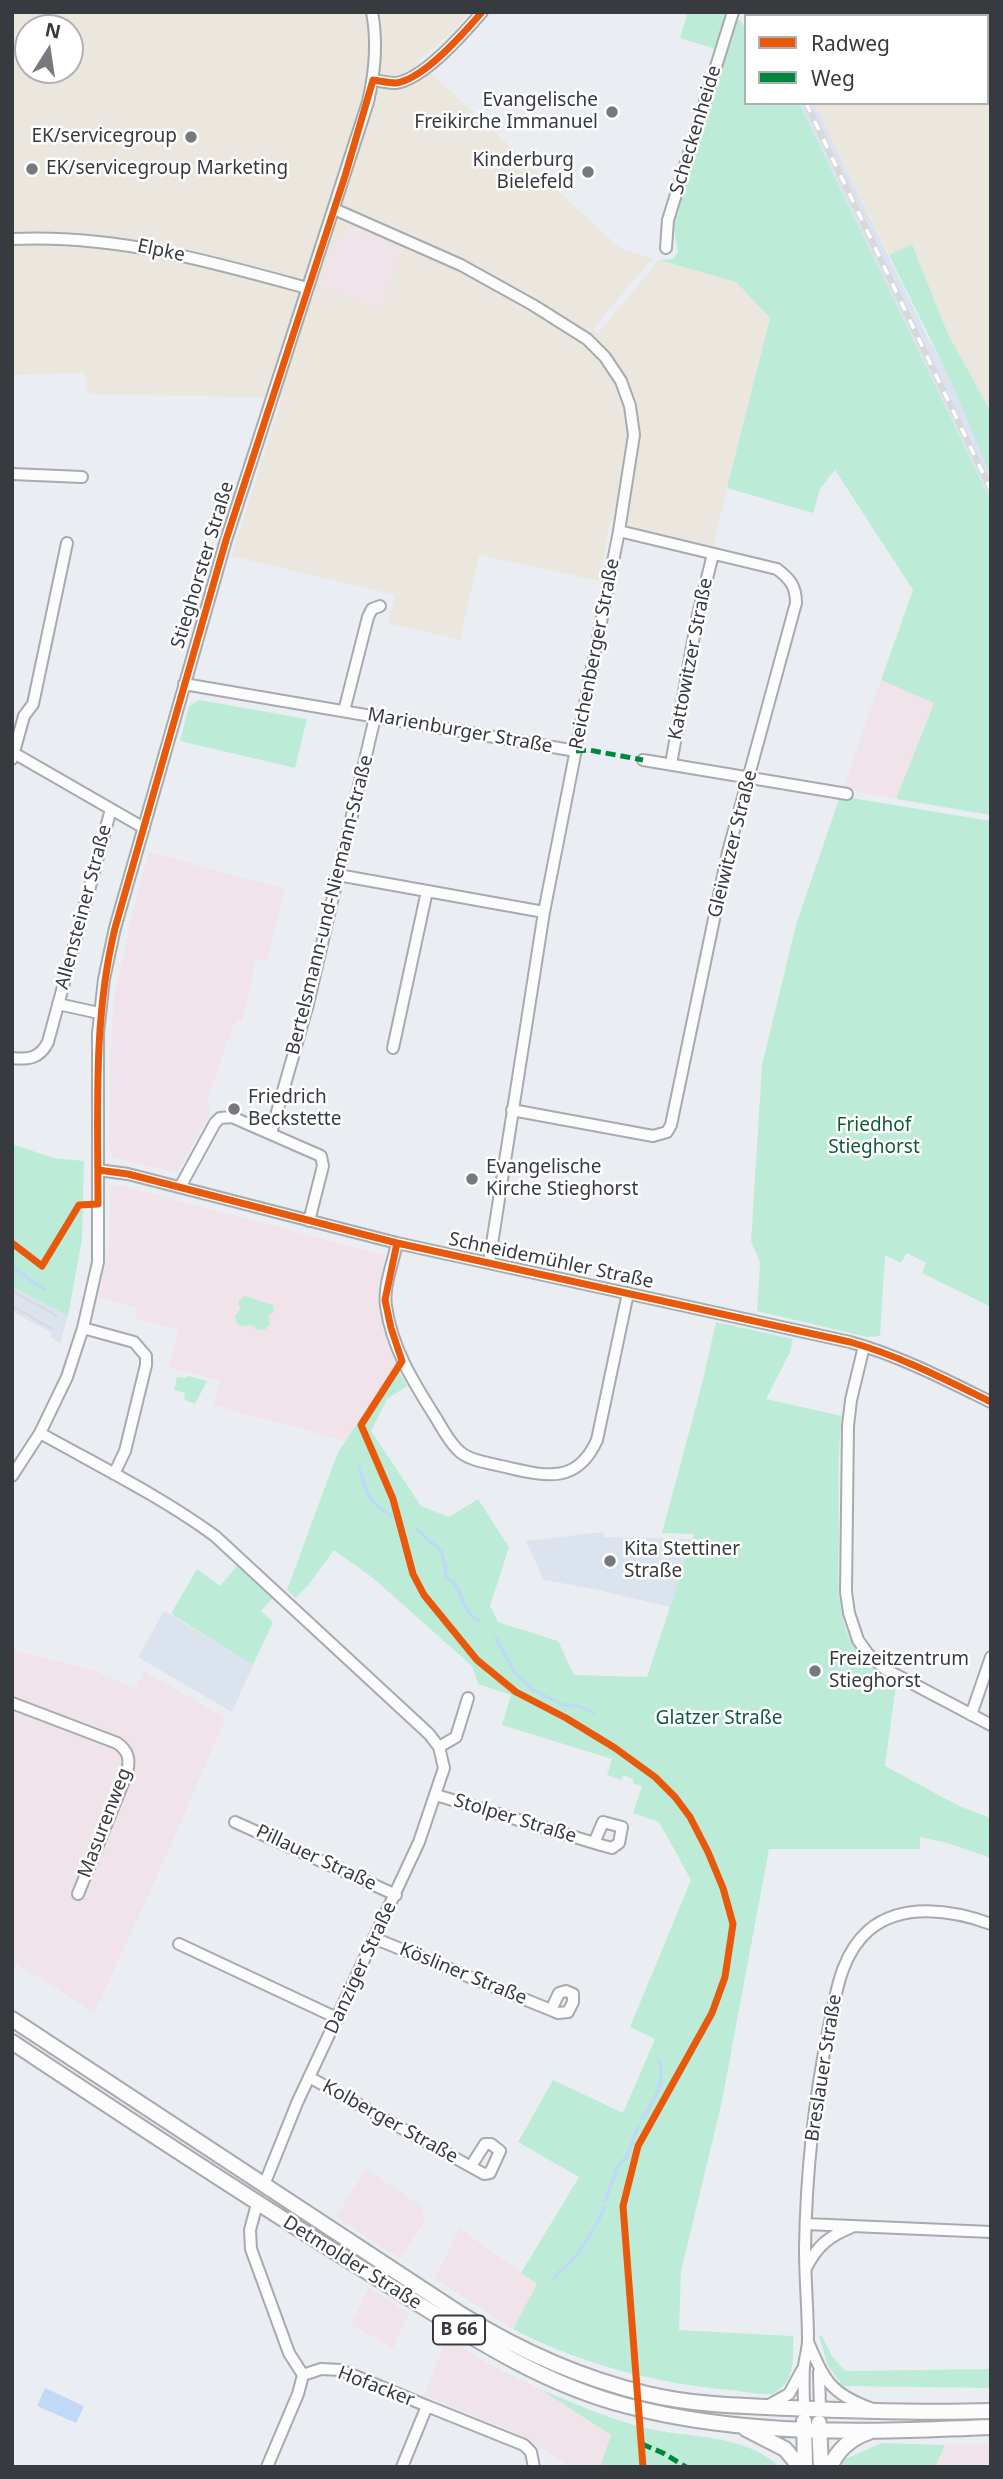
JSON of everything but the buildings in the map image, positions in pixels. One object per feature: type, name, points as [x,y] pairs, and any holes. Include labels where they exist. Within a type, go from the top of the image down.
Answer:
[{"type":"main road","name":"Detmolder Straße","points":[[12,2019],[462,2315],[541,2358],[576,2373],[651,2395],[691,2402],[820,2410]]},
{"type":"main road","name":"Detmolder Straße","points":[[12,2042],[257,2204],[462,2332],[534,2372],[582,2392],[678,2418],[731,2425],[819,2429]]},
{"type":"main road","points":[[257,2204],[264,2185]]},
{"type":"main road","points":[[802,2467],[804,2409]]},
{"type":"main road","points":[[820,2410],[821,2467]]},
{"type":"main road","name":"B 66","points":[[820,2410],[991,2411]]},
{"type":"main road","points":[[731,2425],[777,2444],[802,2467]]},
{"type":"main road","name":"B 66","points":[[819,2429],[991,2427]]},
{"type":"main road","points":[[830,2467],[837,2454],[850,2441],[880,2429]]},
{"type":"street","name":"Stieghorster Straße","points":[[12,1476],[40,1433],[67,1377],[83,1328],[99,1246],[99,1013],[114,928],[226,540],[334,209],[373,80],[376,50],[372,12]]},
{"type":"street","points":[[373,80],[397,83],[409,78],[446,51],[482,12]]},
{"type":"street","name":"Scheckenheide","points":[[666,248],[668,220],[733,12]]},
{"type":"street","name":"Reichenberger Straße","points":[[334,209],[473,271],[578,333],[606,357],[621,381],[630,406],[634,435],[619,531],[544,912],[489,1263]]},
{"type":"street","name":"Elpke","points":[[12,239],[53,237],[121,243],[214,262],[307,288]]},
{"type":"street","points":[[12,474],[82,477]]},
{"type":"street","name":"Gleiwitzer Straße","points":[[512,1110],[653,1136],[667,1132],[674,1116],[725,862],[794,610],[796,589],[777,569],[619,531]]},
{"type":"street","points":[[67,542],[33,704],[24,716],[13,755],[144,828]]},
{"type":"street","name":"Kattowitzer Straße","points":[[671,764],[697,619],[713,554]]},
{"type":"street","name":"Marienburger Straße","points":[[344,711],[368,617],[372,609],[380,606]]},
{"type":"street","name":"Marienburger Straße","points":[[184,684],[576,751]]},
{"type":"street","name":"Bertelsmann-und-Niemann-Straße","points":[[271,1133],[308,1004],[375,717]]},
{"type":"street","points":[[643,760],[847,794]]},
{"type":"street","name":"Allensteiner Straße","points":[[12,1058],[32,1058],[43,1051],[48,1042],[111,809]]},
{"type":"street","points":[[338,875],[544,912]]},
{"type":"street","points":[[393,1048],[427,891]]},
{"type":"street","name":"Allensteiner Straße","points":[[58,1004],[99,1013]]},
{"type":"street","points":[[180,1187],[213,1126],[220,1118],[232,1117],[321,1156],[323,1166],[309,1221]]},
{"type":"street","name":"Schneidemühler Straße","points":[[97,1170],[128,1174],[397,1244],[864,1346],[917,1366],[991,1402]]},
{"type":"street","points":[[397,1244],[386,1293],[386,1308],[399,1355],[417,1388],[460,1453],[472,1459],[528,1472],[547,1475],[564,1473],[585,1460],[593,1449],[628,1293]]},
{"type":"street","points":[[83,1328],[134,1342],[146,1356],[125,1451],[114,1474]]},
{"type":"street","points":[[864,1346],[851,1400],[848,1426],[846,1592],[852,1627],[867,1654],[885,1669],[991,1725]]},
{"type":"street","points":[[40,1433],[181,1512],[215,1536],[439,1746],[456,1737],[468,1698]]},
{"type":"street","points":[[971,1715],[991,1657]]},
{"type":"street","name":"Masurenweg","points":[[12,1703],[117,1743],[124,1747],[128,1755],[127,1773],[78,1894]]},
{"type":"street","name":"Danziger Straße","points":[[264,2185],[309,2077],[376,1939],[419,1842],[444,1768],[439,1746]]},
{"type":"street","name":"Stolper Straße","points":[[436,1795],[594,1843]]},
{"type":"street","name":"Pillauer Straße","points":[[235,1822],[396,1895]]},
{"type":"street","name":"Breslauer Straße","points":[[804,2409],[804,2365],[808,2342],[806,2224],[815,2102],[844,1964],[868,1930],[905,1913],[953,1913],[991,1924]]},
{"type":"street","name":"Kösliner Straße","points":[[376,1939],[551,2010]]},
{"type":"street","points":[[179,1944],[337,2018]]},
{"type":"street","name":"Kolberger Straße","points":[[309,2077],[471,2166]]},
{"type":"street","points":[[257,2204],[250,2230],[251,2249],[289,2353],[303,2375],[298,2394],[267,2467]]},
{"type":"street","points":[[806,2224],[991,2232]]},
{"type":"street","points":[[805,2270],[814,2251],[822,2243],[831,2236],[855,2226]]},
{"type":"street","name":"Breslauer Straße","points":[[808,2342],[828,2383],[839,2394],[880,2412]]},
{"type":"street","name":"Breslauer Straße","points":[[759,2407],[784,2399],[793,2390],[804,2365]]},
{"type":"street","name":"Breslauer Straße","points":[[819,2366],[820,2410]]},
{"type":"street","name":"Hofacker","points":[[303,2375],[336,2369],[427,2406],[402,2467]]},
{"type":"street","points":[[427,2406],[524,2445],[531,2452],[534,2467]]},
{"type":"shaded area","points":[[12,12],[470,12],[455,30],[418,61],[621,249],[653,258],[593,329],[598,333],[659,260],[737,282],[770,318],[713,546],[610,522],[599,581],[479,555],[460,640],[388,623],[395,595],[231,556],[282,398],[88,394],[85,373],[12,375]],"holes":[[[357,229],[403,248],[380,309],[320,286],[335,243],[344,233]]]},
{"type":"shaded area","points":[[762,12],[991,12],[991,75],[989,14]]},
{"type":"shaded area","points":[[991,80],[991,412],[948,334],[912,244],[889,255],[815,105],[989,105]]},
{"type":"shaded area","points":[[800,105],[815,105],[928,338],[991,450],[991,521],[855,219]]},
{"type":"shaded area","points":[[350,230],[364,231],[403,248],[380,309],[320,286],[335,243]]},
{"type":"shaded area","points":[[881,680],[934,702],[896,799],[843,789]]},
{"type":"shaded area","points":[[149,852],[285,889],[267,962],[256,960],[242,1021],[235,1020],[207,1100],[210,1113],[177,1173],[113,1158],[109,1144],[114,999]]},
{"type":"shaded area","points":[[119,1185],[383,1255],[385,1262],[377,1300],[394,1369],[346,1441],[213,1405],[220,1381],[169,1368],[178,1329],[135,1319],[137,1308],[99,1297],[109,1246],[110,1192],[113,1187]]},
{"type":"shaded area","points":[[12,1287],[68,1316],[60,1343],[50,1337],[52,1333],[12,1311]]},
{"type":"shaded area","name":"Kita Stettiner Straße","points":[[603,1532],[604,1537],[693,1539],[670,1607],[544,1580],[526,1541]]},
{"type":"shaded area","points":[[164,1611],[253,1665],[232,1712],[138,1657]]},
{"type":"shaded area","points":[[12,1650],[88,1668],[136,1689],[144,1671],[226,1718],[94,2013],[12,1961]]},
{"type":"shaded area","points":[[366,2169],[423,2207],[424,2222],[401,2258],[336,2216]]},
{"type":"shaded area","points":[[459,2228],[537,2284],[513,2329],[435,2279]]},
{"type":"shaded area","points":[[369,2287],[409,2313],[393,2348],[353,2326],[352,2322]]},
{"type":"shaded area","points":[[447,2338],[491,2365],[540,2389],[611,2435],[600,2467],[570,2467],[536,2444],[534,2448],[529,2441],[516,2433],[424,2395]]},
{"type":"shaded area","points":[[991,2443],[991,2467],[935,2467],[945,2445]]},
{"type":"green space","points":[[688,12],[729,12],[718,50],[680,38]]},
{"type":"green space","points":[[737,17],[744,26],[744,105],[800,105],[991,502],[991,815],[896,799],[934,703],[881,680],[913,590],[835,470],[820,489],[813,513],[727,488],[770,318],[736,282],[659,260],[673,259],[678,252],[674,230],[676,214]]},
{"type":"green space","points":[[912,244],[948,334],[991,412],[991,476],[950,379],[889,255]]},
{"type":"green space","points":[[199,700],[307,719],[295,768],[180,741],[189,706]]},
{"type":"green space","name":"Friedhof Stieghorst","points":[[840,796],[991,821],[991,1307],[922,1273],[926,1263],[907,1253],[901,1263],[885,1255],[880,1336],[867,1337],[757,1311],[760,1263],[751,1241],[762,1065],[796,925]]},
{"type":"green space","points":[[12,1144],[53,1158],[84,1161],[82,1239],[68,1316],[12,1287]]},
{"type":"green space","points":[[245,1296],[273,1305],[274,1311],[268,1316],[270,1324],[266,1329],[258,1330],[251,1325],[237,1324],[235,1316],[240,1309],[238,1301]]},
{"type":"green space","name":"Glatzer Straße","points":[[716,1322],[793,1339],[790,1352],[766,1399],[842,1416],[839,1444],[840,1606],[846,1630],[860,1654],[873,1668],[896,1684],[885,1766],[959,1806],[991,1818],[991,1858],[920,1837],[920,1849],[769,1849],[721,2106],[681,2271],[679,2330],[793,2336],[792,2370],[780,2390],[772,2394],[701,2387],[645,2377],[591,2362],[513,2329],[537,2284],[521,2273],[579,2177],[518,2142],[553,2080],[623,2113],[655,2039],[630,2027],[691,1880],[659,1822],[633,1813],[642,1786],[623,1775],[621,1780],[607,1775],[612,1759],[502,1725],[511,1695],[478,1684],[472,1666],[373,1578],[334,1550],[296,1598],[287,1590],[338,1452],[394,1369],[394,1362],[407,1386],[387,1399],[371,1431],[421,1506],[449,1517],[478,1499],[509,1547],[490,1606],[498,1622],[558,1641],[574,1675],[647,1677],[694,1534],[662,1533]]},
{"type":"green space","points":[[189,1376],[207,1381],[195,1404],[184,1400],[185,1393],[174,1390],[177,1377]]},
{"type":"green space","points":[[237,1566],[273,1598],[261,1611],[273,1622],[253,1665],[171,1614],[197,1569],[220,1586]]},
{"type":"green space","points":[[819,2336],[822,2336],[832,2356],[845,2371],[991,2369],[991,2388],[843,2386],[828,2366]]},
{"type":"green space","points":[[540,2389],[603,2415],[641,2427],[732,2442],[765,2456],[780,2467],[600,2467],[611,2435]]},
{"type":"green space","points":[[882,2443],[945,2445],[935,2467],[840,2467],[845,2459]]},
{"type":"water","points":[[45,2388],[84,2406],[76,2423],[37,2406]]},
{"type":"waterway","points":[[12,1267],[44,1289]]},
{"type":"waterway","points":[[359,1467],[369,1496],[392,1516]]},
{"type":"waterway","points":[[416,1529],[441,1551],[446,1577],[456,1586],[467,1610],[479,1621]]},
{"type":"waterway","points":[[496,1638],[515,1673],[533,1690],[563,1705],[578,1706],[594,1713]]},
{"type":"waterway","points":[[643,2118],[660,2083],[659,2060]]},
{"type":"waterway","points":[[605,2201],[618,2166],[627,2156],[638,2127]]},
{"type":"waterway","points":[[554,2278],[578,2253],[604,2208]]},
{"type":"tram line","points":[[12,1291],[57,1316]]},
{"type":"tram line","points":[[12,1306],[51,1328]]},
{"type":"railway","points":[[807,105],[991,490]]},
{"type":"marked path","points":[[576,751],[589,750],[643,760]]},
{"type":"marked path","points":[[642,2444],[686,2467]]},
{"type":"cycle path","points":[[12,1243],[42,1266],[79,1205],[98,1204],[100,1031],[115,928],[226,540],[345,176],[373,80],[396,83],[419,73],[443,54],[482,12]]},
{"type":"cycle path","points":[[98,1170],[128,1174],[397,1243],[850,1342],[904,1361],[991,1402]]},
{"type":"cycle path","points":[[397,1243],[385,1300],[402,1361],[361,1425],[393,1499],[413,1574],[424,1595],[477,1660],[516,1692],[615,1748],[655,1777],[675,1797],[690,1817],[708,1852],[723,1888],[733,1924],[725,1977],[712,2013],[638,2146],[623,2206],[643,2467]]},
{"type":"place","name":"Evangelische Freikirche Immanuel","points":[[612,112]]},
{"type":"place","name":"EK/servicegroup","points":[[191,137]]},
{"type":"place","name":"EK/servicegroup Marketing","points":[[32,169]]},
{"type":"place","name":"Kinderburg Bielefeld","points":[[588,172]]},
{"type":"place","name":"Friedrich Beckstette","points":[[234,1109]]},
{"type":"place","name":"Evangelische Kirche Stieghorst","points":[[472,1179]]},
{"type":"place","name":"Kita Stettiner Straße","points":[[610,1561]]},
{"type":"place","name":"Freizeitzentrum Stieghorst","points":[[815,1671]]}]
